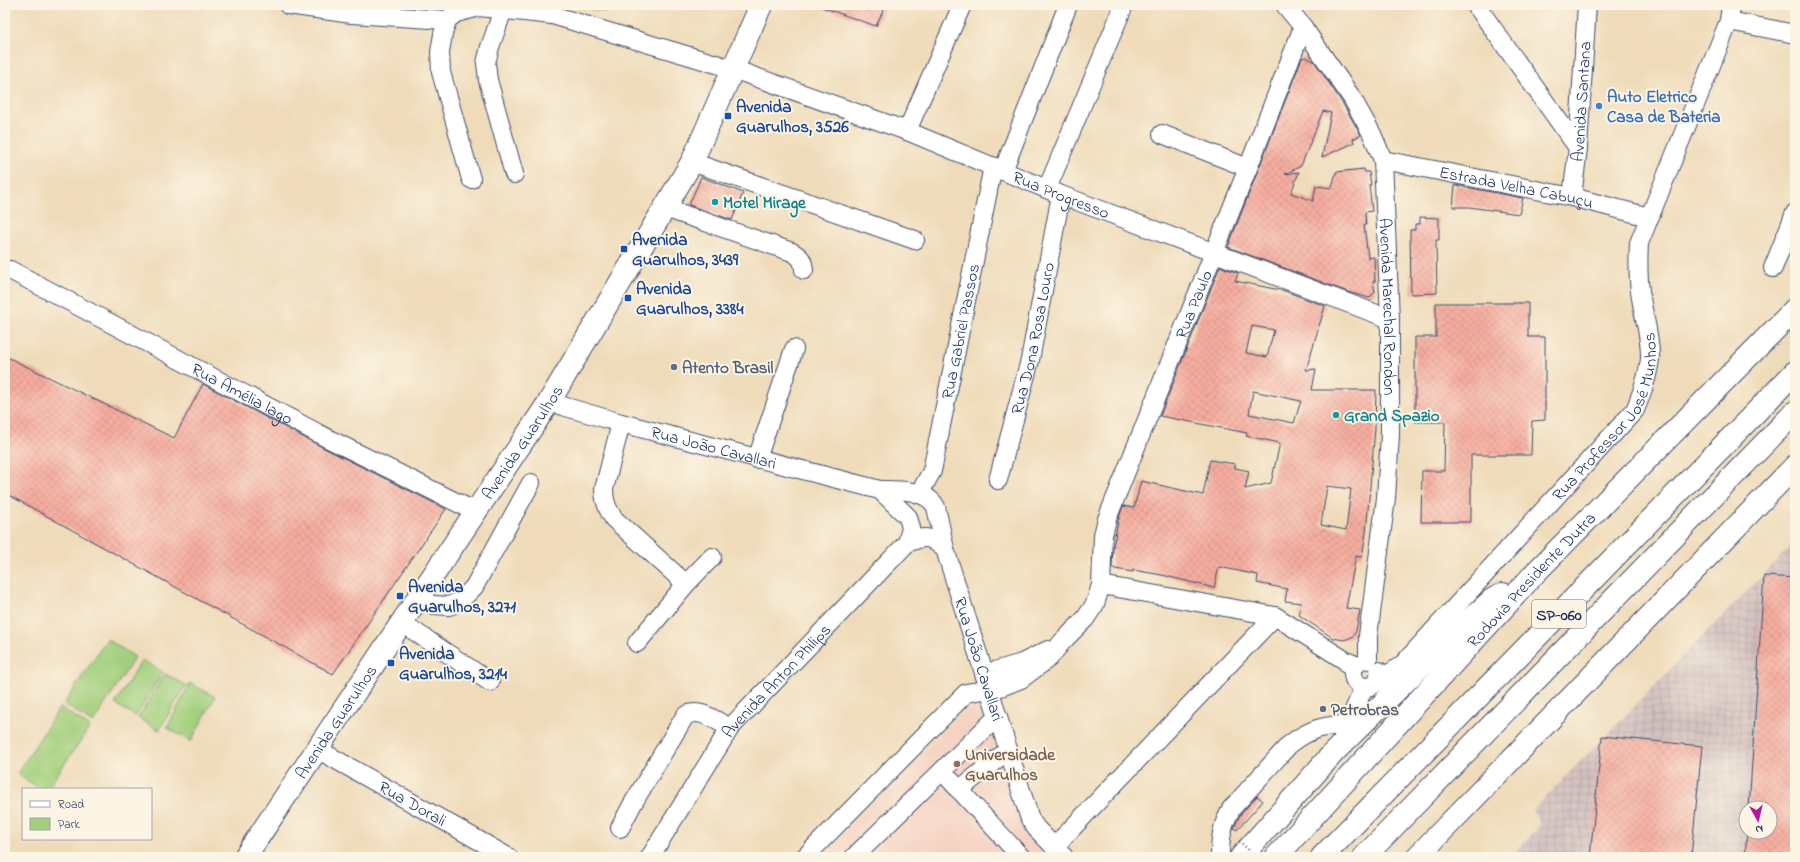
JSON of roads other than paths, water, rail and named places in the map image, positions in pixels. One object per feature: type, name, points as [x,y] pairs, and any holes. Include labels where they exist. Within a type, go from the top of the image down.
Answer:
[{"type":"main road","name":"Avenida Guarulhos","points":[[246,857],[549,402],[692,162],[761,5]]},
{"type":"main road","name":"Rodovia Presidente Dutra","points":[[1276,857],[1537,571],[1795,309]]},
{"type":"main road","name":"SP-060","points":[[1322,857],[1795,372]]},
{"type":"main road","name":"SP-060","points":[[1364,857],[1795,412]]},
{"type":"main road","points":[[1773,434],[1795,423]]},
{"type":"main road","points":[[1422,854],[1795,466]]},
{"type":"main road","points":[[1240,849],[1335,751],[1448,639],[1492,600],[1537,571]]},
{"type":"street","points":[[288,5],[352,14],[447,20],[440,52],[441,72],[471,179]]},
{"type":"street","points":[[907,131],[962,5]]},
{"type":"street","name":"Rua Gabriel Passos","points":[[919,494],[932,471],[998,168],[1068,5]]},
{"type":"street","name":"Rua Dona Rosa Louro","points":[[998,480],[1030,360],[1054,192],[1124,5]]},
{"type":"street","name":"Avenida Marechal Rondon","points":[[1285,5],[1303,27],[1352,98],[1372,134],[1383,160],[1390,319],[1390,435],[1386,498],[1363,671]]},
{"type":"street","points":[[1476,5],[1578,148]]},
{"type":"street","name":"Avenida Santana","points":[[1572,197],[1578,148],[1587,5]]},
{"type":"street","name":"Rua Progresso","points":[[447,20],[456,13],[479,7],[552,15],[733,69],[907,131],[1054,192],[1390,319]]},
{"type":"street","points":[[503,10],[486,63],[488,80],[514,174]]},
{"type":"street","points":[[1730,13],[1795,34]]},
{"type":"street","name":"Rua Professor José Munhos","points":[[1363,671],[1402,665],[1635,410],[1644,387],[1650,359],[1647,330],[1641,298],[1638,262],[1639,243],[1730,13]]},
{"type":"street","name":"Rua Paulo","points":[[805,857],[966,693],[1062,642],[1085,619],[1095,604],[1101,585],[1103,536],[1107,519],[1303,27]]},
{"type":"street","points":[[1162,134],[1248,168]]},
{"type":"street","name":"Estrada Velha Cabuçu","points":[[1383,160],[1572,197],[1649,217]]},
{"type":"street","points":[[692,162],[915,240]]},
{"type":"street","points":[[665,208],[792,252],[799,256],[803,261],[804,270]]},
{"type":"street","points":[[1773,268],[1795,213]]},
{"type":"street","name":"Rua Amélia lago","points":[[10,270],[327,438],[476,512]]},
{"type":"street","points":[[757,459],[794,349]]},
{"type":"street","name":"Rua João Cavallari","points":[[549,402],[621,423],[880,490],[900,490],[919,494],[933,502],[936,508],[945,549],[1030,819],[1036,828],[1059,852]]},
{"type":"street","points":[[621,423],[604,489],[604,500],[608,510],[614,519],[686,584]]},
{"type":"street","points":[[418,600],[434,605],[449,606],[460,601],[474,587],[531,483]]},
{"type":"street","name":"Rua João Cavallari","points":[[880,490],[908,517]]},
{"type":"street","points":[[907,543],[912,528],[908,517],[922,516],[936,508]]},
{"type":"street","points":[[907,543],[922,537],[929,537],[945,549]]},
{"type":"street","name":"Avenida Anton Philips","points":[[650,857],[730,728],[907,543]]},
{"type":"street","points":[[637,643],[686,584],[712,557]]},
{"type":"street","points":[[1101,585],[1275,616],[1363,671],[1349,725],[1335,751]]},
{"type":"street","points":[[1059,852],[1275,616]]},
{"type":"street","points":[[402,623],[490,682]]},
{"type":"street","points":[[620,828],[632,804],[685,716],[691,712],[701,713],[730,728]]},
{"type":"street","points":[[854,857],[998,716]]},
{"type":"street","points":[[1220,857],[1222,830],[1231,809],[1289,745],[1298,738],[1323,726],[1349,725]]},
{"type":"street","name":"Rua Dorali","points":[[317,749],[508,857]]},
{"type":"street","points":[[959,790],[1008,750]]},
{"type":"street","points":[[942,771],[1021,857]]},
{"type":"place","name":"Auto Eletrico Casa de Bateria","points":[[1599,106]]},
{"type":"place","name":"Avenida Guarulhos, 3526","points":[[728,116]]},
{"type":"place","name":"Motel Mirage","points":[[715,202]]},
{"type":"place","name":"Avenida Guarulhos, 3439","points":[[624,249]]},
{"type":"place","name":"Avenida Guarulhos, 3384","points":[[628,298]]},
{"type":"place","name":"Atento Brasil","points":[[674,367]]},
{"type":"place","name":"Grand Spazio","points":[[1336,415]]},
{"type":"place","name":"Avenida Guarulhos, 3271","points":[[400,596]]},
{"type":"place","name":"Avenida Guarulhos, 3214","points":[[391,663]]},
{"type":"place","name":"Petrobras","points":[[1323,709]]},
{"type":"place","name":"Universidade Guarulhos","points":[[957,764]]}]
